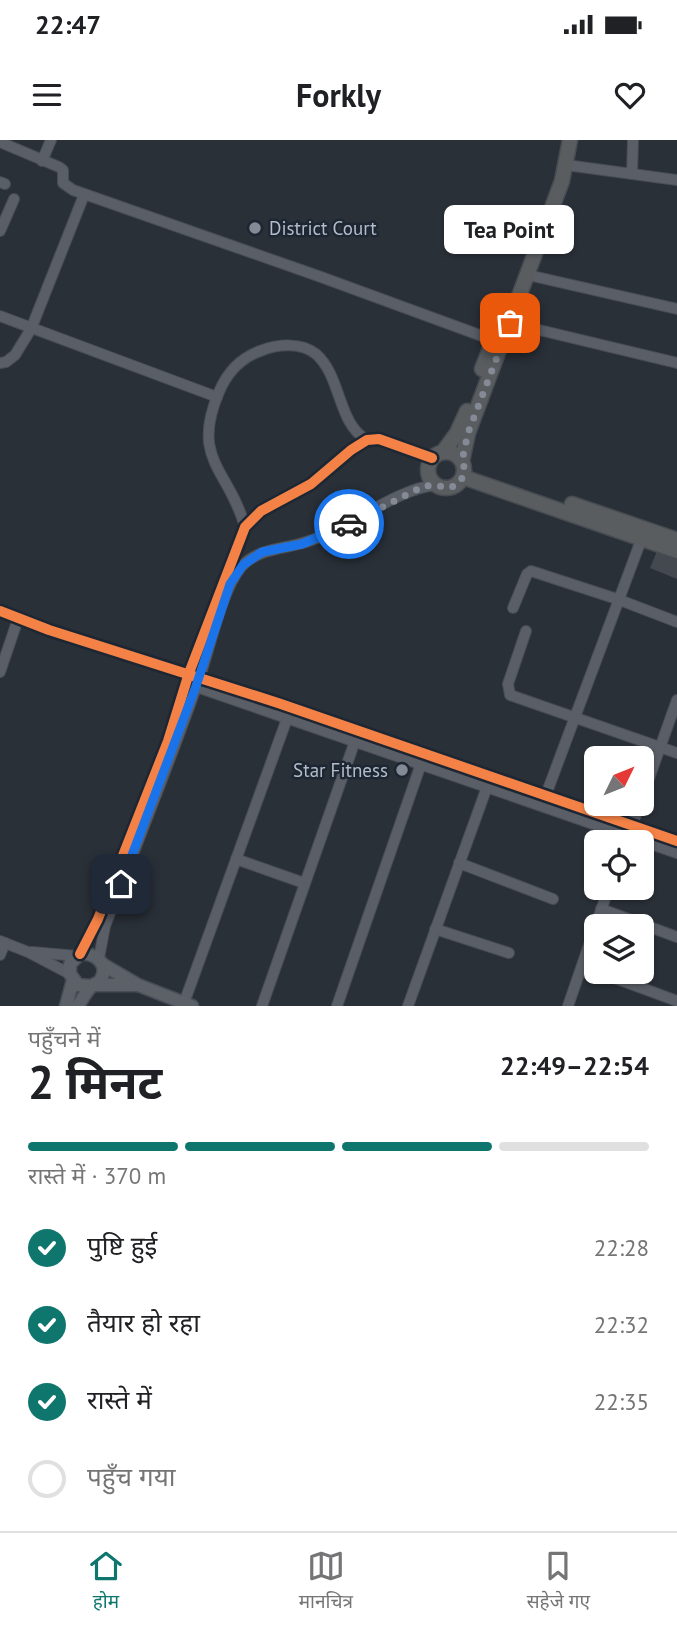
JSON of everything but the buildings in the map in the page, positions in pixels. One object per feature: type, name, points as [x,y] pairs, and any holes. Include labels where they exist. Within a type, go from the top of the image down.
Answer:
[{"type":"highway","points":[[560,140],[552,184],[462,424],[428,466],[428,474],[436,485],[453,487],[463,469],[468,433],[528,275],[566,165],[570,140]]},
{"type":"highway","points":[[438,455],[453,453],[463,469],[643,533],[677,540]]},
{"type":"highway","points":[[643,533],[677,551]]},
{"type":"main road","points":[[65,1006],[71,977],[70,964],[79,955],[87,953],[138,985],[188,1004]]},
{"type":"main road","points":[[78,1006],[102,978],[101,961]]},
{"type":"main road","points":[[71,977],[78,985],[138,985]]},
{"type":"street","points":[[42,161],[51,140]]},
{"type":"street","points":[[632,174],[633,140]]},
{"type":"street","points":[[0,142],[61,168],[65,186],[84,195],[321,276],[493,340]]},
{"type":"street","points":[[566,165],[677,180]]},
{"type":"street","points":[[0,363],[15,355],[31,329],[84,195]]},
{"type":"street","points":[[0,230],[13,199]]},
{"type":"street","points":[[528,275],[677,309]]},
{"type":"street","points":[[0,316],[217,397]]},
{"type":"street","points":[[510,323],[677,363]]},
{"type":"street","points":[[245,527],[240,507],[213,460],[208,443],[209,417],[217,397],[232,369],[244,359],[260,351],[300,344],[320,358],[333,381],[351,426],[358,435],[368,440]]},
{"type":"street","points":[[101,961],[105,926],[245,527],[261,511],[311,484],[368,440],[379,439],[438,455]]},
{"type":"street","points":[[28,951],[79,955],[98,919],[230,584],[243,565],[262,552],[302,544],[339,529],[424,486],[436,485]]},
{"type":"street","points":[[544,801],[643,533]]},
{"type":"street","points":[[513,608],[527,574],[531,571],[677,622]]},
{"type":"street","points":[[0,611],[49,631],[544,801],[607,830]]},
{"type":"street","points":[[0,672],[4,648],[18,618]]},
{"type":"street","points":[[526,631],[509,684],[509,693],[516,699],[677,753]]},
{"type":"street","points":[[193,680],[487,787],[632,825],[677,841]]},
{"type":"street","points":[[654,764],[677,700]]},
{"type":"street","points":[[188,1004],[236,859],[288,716]]},
{"type":"street","points":[[262,1006],[355,741]]},
{"type":"street","points":[[337,1006],[421,764]]},
{"type":"street","points":[[408,1006],[487,787]]},
{"type":"street","points":[[630,830],[635,816]]},
{"type":"street","points":[[654,847],[677,853]]},
{"type":"street","points":[[236,859],[304,883]]},
{"type":"street","points":[[459,863],[553,899]]},
{"type":"street","points":[[568,1006],[604,900]]},
{"type":"street","points":[[601,909],[677,937]]},
{"type":"street","points":[[435,929],[509,953]]},
{"type":"street","points":[[0,955],[2,942],[28,951],[71,977]]},
{"type":"street","points":[[582,966],[677,1001]]},
{"type":"cycle path","points":[[80,954],[98,919],[168,741],[189,673],[245,527],[261,511],[311,484],[367,440],[379,439],[432,458]]},
{"type":"cycle path","points":[[0,611],[49,630],[278,703],[677,841]]},
{"type":"way so far","points":[[349,524],[424,486],[448,488],[457,485],[463,477],[462,461],[468,433],[510,323]]},
{"type":"place","name":"District Court","points":[[255,228]]},
{"type":"place","name":"Tea Point","points":[[510,323]]},
{"type":"place","name":"Star Fitness","points":[[402,770]]},
{"type":"route","points":[[121,884],[175,744],[230,584],[243,565],[262,552],[302,544],[349,524]]}]
